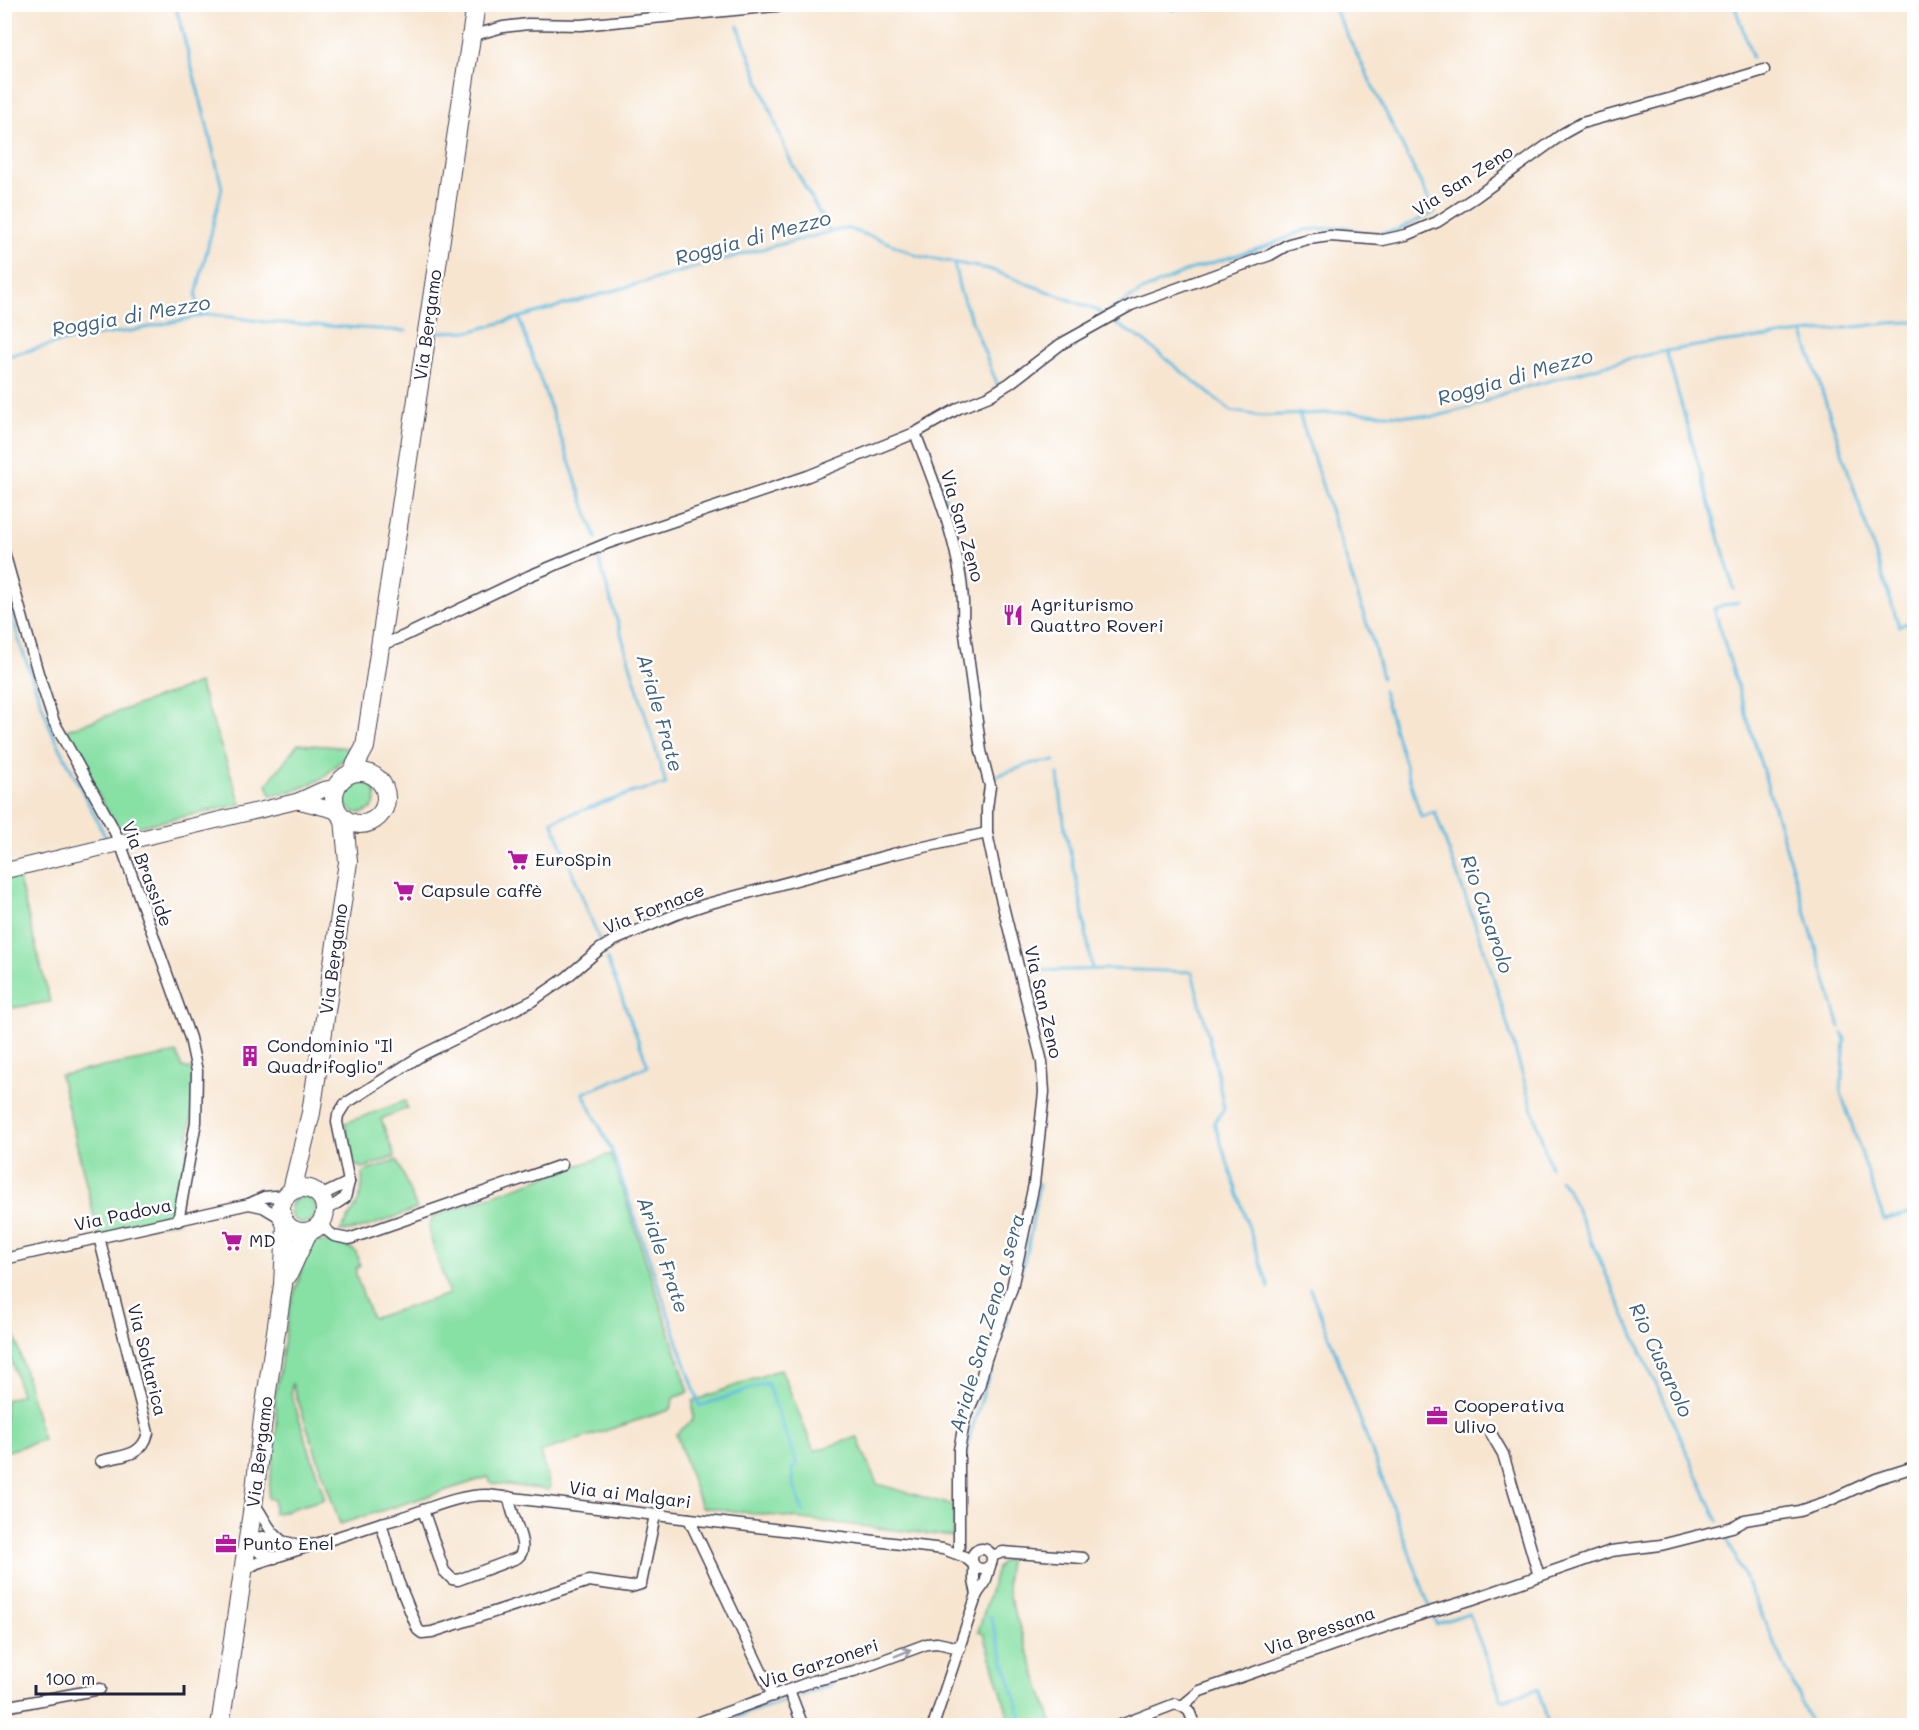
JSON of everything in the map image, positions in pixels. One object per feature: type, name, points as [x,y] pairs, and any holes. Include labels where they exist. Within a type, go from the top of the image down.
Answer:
[{"type":"main road","name":"Via Bergamo","points":[[220,1725],[283,1285],[284,1222],[280,1207],[289,1192],[308,1128],[348,862],[347,818],[333,799],[335,787],[339,781],[351,773],[365,747],[476,4]]},
{"type":"main road","name":"Via Bergamo","points":[[347,818],[377,818],[386,803],[384,788],[374,776],[365,747]]},
{"type":"main road","points":[[351,773],[359,771],[374,776]]},
{"type":"main road","name":"Via Bergamo","points":[[283,1285],[317,1210],[308,1164],[308,1128]]},
{"type":"main road","points":[[284,1222],[300,1232],[317,1210],[305,1187],[289,1192]]},
{"type":"street","points":[[471,36],[503,27],[528,24],[581,25],[687,10],[796,4]]},
{"type":"street","name":"Via San Zeno","points":[[959,1547],[959,1450],[964,1418],[979,1387],[986,1359],[1012,1288],[1034,1184],[1044,1092],[1042,1062],[987,833],[990,786],[979,739],[963,619],[963,588],[936,488],[915,433],[959,408],[989,396],[1061,344],[1131,305],[1270,255],[1289,244],[1308,239],[1330,236],[1383,240],[1406,235],[1437,222],[1564,133],[1582,123],[1764,70]]},
{"type":"street","points":[[381,645],[530,576],[608,543],[808,476],[915,433]]},
{"type":"street","name":"Via Brasside","points":[[4,552],[54,722],[112,826],[190,1038],[197,1071],[196,1122],[178,1221]]},
{"type":"street","points":[[4,871],[298,801],[335,787]]},
{"type":"street","points":[[298,801],[347,818]]},
{"type":"street","name":"Via Fornace","points":[[349,1182],[337,1122],[338,1115],[345,1104],[422,1054],[532,1001],[615,940],[707,904],[893,854],[987,833]]},
{"type":"street","points":[[317,1210],[334,1236],[349,1239],[562,1165]]},
{"type":"street","points":[[317,1210],[349,1182]]},
{"type":"street","points":[[317,1210],[345,1198],[349,1182]]},
{"type":"street","name":"Via Padova","points":[[4,1259],[178,1221],[289,1192]]},
{"type":"street","points":[[249,1204],[263,1207],[284,1222]]},
{"type":"street","name":"Via Soltarica","points":[[99,1237],[148,1433],[145,1445],[138,1451],[101,1461]]},
{"type":"street","points":[[1489,1430],[1503,1454],[1539,1576]]},
{"type":"street","name":"Via Bressana","points":[[1118,1725],[1175,1704],[1182,1706],[1200,1691],[1611,1551],[1661,1545],[1732,1527],[1745,1520],[1799,1511],[1826,1503],[1876,1479],[1914,1467]]},
{"type":"street","name":"Via ai Malgari","points":[[243,1571],[257,1563],[381,1522],[470,1496],[488,1495],[943,1549]]},
{"type":"street","points":[[423,1510],[444,1571],[452,1579],[458,1580],[518,1558],[522,1552],[523,1545],[511,1511],[509,1497]]},
{"type":"street","points":[[253,1503],[262,1512],[268,1528],[283,1541]]},
{"type":"street","points":[[381,1522],[399,1581],[418,1630],[422,1633],[432,1632],[589,1581],[636,1587],[641,1584],[655,1515]]},
{"type":"street","points":[[689,1519],[773,1696]]},
{"type":"street","name":"Via ai Malgari","points":[[248,1539],[263,1537],[298,1545],[320,1543]]},
{"type":"street","points":[[248,1539],[260,1552],[275,1558]]},
{"type":"street","points":[[933,1725],[977,1594],[985,1583],[991,1561],[986,1550],[976,1551],[959,1547],[943,1549]]},
{"type":"street","points":[[943,1549],[965,1557],[980,1569],[1003,1552],[1083,1558]]},
{"type":"street","points":[[976,1551],[972,1557],[977,1594]]},
{"type":"street","name":"Via Garzoneri","points":[[689,1725],[813,1681],[854,1671],[927,1644],[937,1643],[960,1648]]},
{"type":"street","points":[[4,1707],[100,1689]]},
{"type":"street","points":[[789,1690],[803,1725]]},
{"type":"street","points":[[1182,1706],[1189,1711],[1196,1725]]},
{"type":"green space","points":[[199,683],[241,804],[118,831],[64,731]]},
{"type":"green space","points":[[298,744],[351,748],[348,755],[321,779],[299,789],[271,796],[267,784]]},
{"type":"green space","points":[[360,781],[372,785],[376,797],[372,809],[360,813],[348,809],[344,797],[348,785]]},
{"type":"green space","points":[[17,872],[50,1002],[5,1009],[5,875]]},
{"type":"green space","points":[[177,1053],[182,1067],[197,1071],[178,1221],[99,1237],[60,1075]]},
{"type":"green space","points":[[405,1101],[407,1108],[381,1119],[395,1157],[363,1168],[354,1165],[345,1123]]},
{"type":"green space","points":[[611,1154],[689,1392],[673,1398],[669,1410],[540,1452],[550,1486],[549,1490],[491,1483],[488,1477],[340,1524],[292,1383],[291,1393],[325,1499],[274,1514],[274,1500],[268,1498],[277,1426],[275,1398],[290,1306],[305,1260],[315,1241],[342,1245],[355,1251],[360,1266],[356,1268],[356,1276],[371,1316],[374,1318],[449,1294],[430,1236],[429,1226],[434,1216]]},
{"type":"green space","points":[[397,1160],[417,1209],[367,1226],[340,1231],[360,1197],[362,1173]]},
{"type":"green space","points":[[303,1197],[312,1201],[316,1210],[312,1219],[303,1223],[294,1219],[290,1210],[294,1201]]},
{"type":"green space","points":[[5,1298],[43,1440],[5,1452],[5,1400],[21,1395],[5,1336]]},
{"type":"green space","points":[[781,1369],[814,1451],[857,1437],[877,1484],[955,1506],[953,1537],[701,1507],[676,1434],[693,1420],[693,1401]]},
{"type":"green space","points":[[1008,1559],[1009,1596],[1053,1725],[1011,1725],[984,1634],[978,1632],[997,1568],[1001,1562]]},
{"type":"waterway","points":[[175,4],[222,188],[196,295],[199,316]]},
{"type":"waterway","points":[[1170,4],[1172,10],[1191,4]]},
{"type":"waterway","points":[[1103,315],[1142,291],[1189,270],[1270,245],[1305,230],[1345,227],[1363,233],[1377,234],[1397,230],[1435,212],[1332,4]]},
{"type":"waterway","points":[[1734,4],[1752,57]]},
{"type":"waterway","points":[[738,26],[788,156],[830,232]]},
{"type":"waterway","name":"Roggia di Mezzo","points":[[439,332],[472,331],[746,253],[846,228],[882,240],[918,256],[989,269],[1104,315]]},
{"type":"waterway","points":[[954,263],[960,291],[997,387]]},
{"type":"waterway","name":"Roggia di Mezzo","points":[[4,357],[77,338],[131,331],[209,314],[266,322],[406,331]]},
{"type":"waterway","name":"Ariale Frate","points":[[519,318],[596,538]]},
{"type":"waterway","name":"Roggia di Mezzo","points":[[1115,323],[1141,339],[1231,411],[1261,416],[1350,412],[1434,417],[1471,407],[1505,393],[1628,359],[1666,351],[1803,333],[1914,322]]},
{"type":"waterway","points":[[1803,333],[1899,626],[1914,621]]},
{"type":"waterway","points":[[1666,351],[1734,589]]},
{"type":"waterway","name":"Rio Cusarolo","points":[[1299,413],[1374,646],[1382,678]]},
{"type":"waterway","points":[[938,479],[964,554],[968,573],[970,633]]},
{"type":"waterway","name":"Ariale Frate","points":[[599,939],[552,821],[634,792],[666,784],[598,557],[601,553]]},
{"type":"waterway","points":[[4,582],[19,641],[51,730],[106,838],[100,841]]},
{"type":"waterway","points":[[1738,602],[1714,608],[1840,1027]]},
{"type":"waterway","name":"Rio Cusarolo","points":[[1383,691],[1421,817],[1435,812],[1490,966],[1550,1167]]},
{"type":"waterway","points":[[991,778],[1033,763],[1055,761]]},
{"type":"waterway","points":[[1058,774],[1065,829],[1079,891],[1092,969]]},
{"type":"waterway","name":"Ariale Frate","points":[[607,959],[648,1066],[583,1093],[612,1151],[700,1406],[767,1383],[797,1464],[793,1468],[793,1481],[803,1512]]},
{"type":"waterway","points":[[1035,1011],[1026,971],[1110,969],[1192,972],[1215,1062],[1224,1109],[1214,1122],[1269,1288]]},
{"type":"waterway","points":[[1842,1033],[1845,1039],[1841,1093],[1884,1220],[1914,1212]]},
{"type":"waterway","name":"Rio Cusarolo","points":[[1560,1180],[1567,1188],[1718,1521]]},
{"type":"waterway","name":"Ariale San Zeno a sera","points":[[1021,1271],[1028,1247],[1039,1184]]},
{"type":"waterway","points":[[1310,1289],[1430,1608]]},
{"type":"waterway","name":"Ariale San Zeno a sera","points":[[964,1464],[971,1432],[1007,1318]]},
{"type":"waterway","name":"Rio Cusarolo","points":[[1724,1532],[1812,1726]]},
{"type":"waterway","points":[[1433,1616],[1436,1624],[1469,1613],[1502,1700],[1538,1689],[1549,1726]]},
{"type":"waterway","name":"Ariale San Zeno a sera","points":[[990,1616],[1024,1726]]},
{"type":"waterway","name":"Ariale Frate","points":[[800,1696],[832,1684]]},
{"type":"waterway","name":"Ariale Frate","points":[[708,1726],[784,1701]]},
{"type":"place","name":"Agriturismo Quattro Roveri","points":[[1013,615]]},
{"type":"place","name":"EuroSpin","points":[[518,860]]},
{"type":"place","name":"Capsule caffè","points":[[404,891]]},
{"type":"place","name":"Condominio \"Il Quadrifoglio\"","points":[[250,1056]]},
{"type":"place","name":"MD","points":[[232,1241]]},
{"type":"place","name":"Cooperativa Ulivo","points":[[1437,1416]]},
{"type":"place","name":"Punto Enel","points":[[226,1544]]}]
